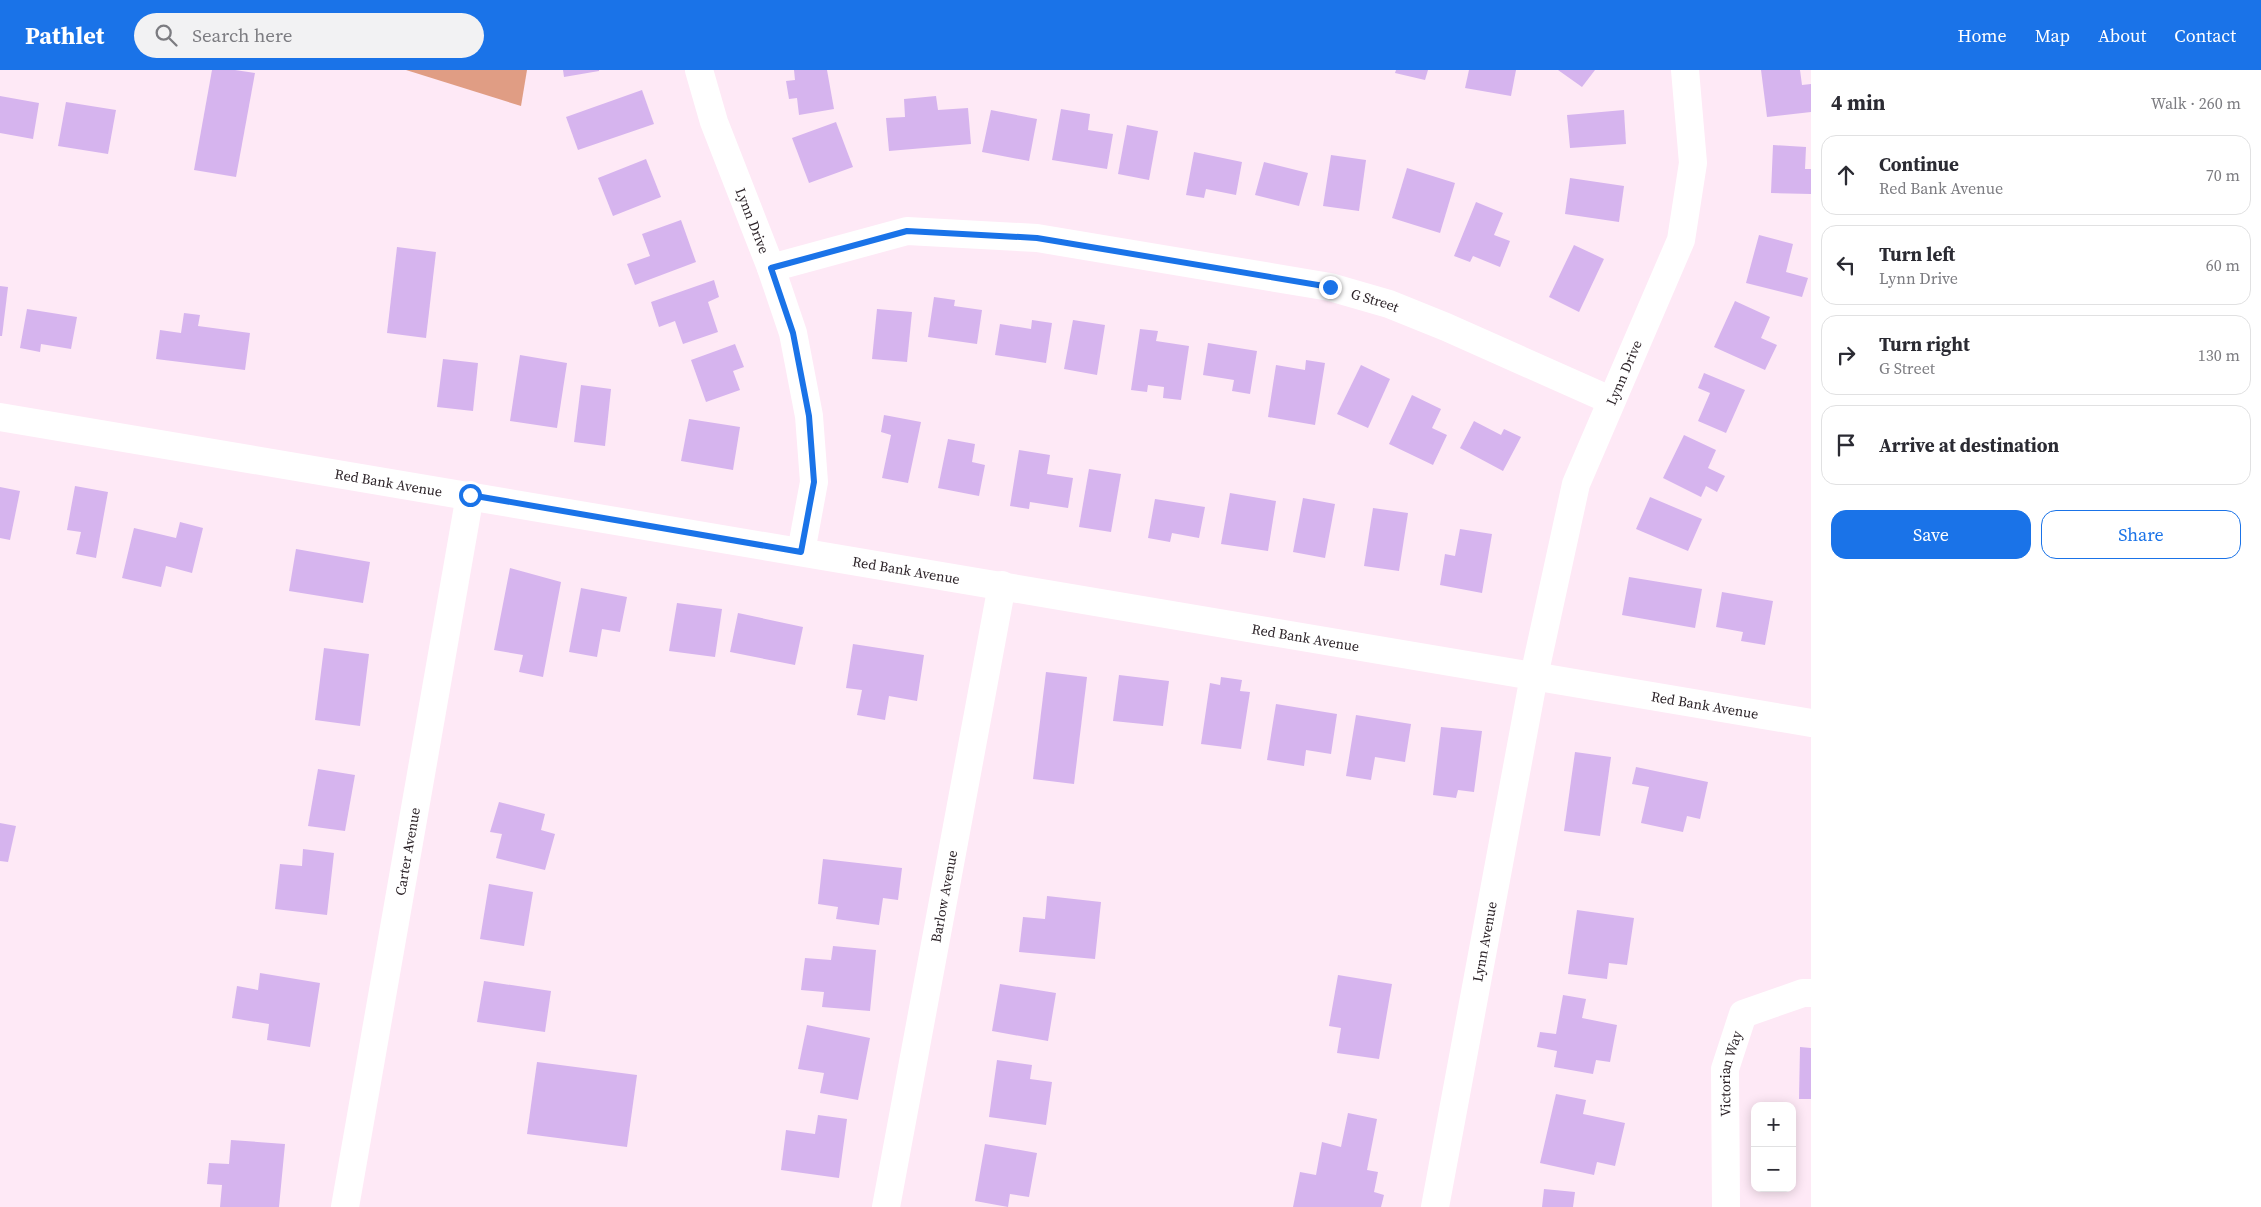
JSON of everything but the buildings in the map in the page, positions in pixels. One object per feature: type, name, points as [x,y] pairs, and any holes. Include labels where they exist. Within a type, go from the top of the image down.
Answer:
[{"type":"street","name":"Lynn Drive","points":[[699,70],[714,122],[771,268],[793,333],[809,416],[814,482],[801,552]]},
{"type":"street","name":"Lynn Drive","points":[[1534,676],[1576,484],[1610,400],[1681,240],[1693,162],[1684,70]]},
{"type":"street","name":"G Street","points":[[771,268],[907,231],[1037,238],[1330,287],[1389,304],[1446,327],[1610,400]]},
{"type":"street","name":"Red Bank Avenue","points":[[0,417],[1811,722]]},
{"type":"street","name":"Carter Avenue","points":[[345,1207],[470,495]]},
{"type":"street","name":"Barlow Avenue","points":[[886,1207],[1002,585]]},
{"type":"street","name":"Lynn Avenue","points":[[1435,1207],[1534,676]]},
{"type":"street","name":"Victorian Way","points":[[1726,1207],[1725,1069],[1743,1014],[1803,993],[1811,994]]},
{"type":"shaded area","points":[[406,70],[527,70],[521,106]]},
{"type":"route","points":[[470,495],[801,552],[814,482],[809,416],[793,333],[771,268],[907,231],[1037,238],[1192,266],[1330,287]]}]
